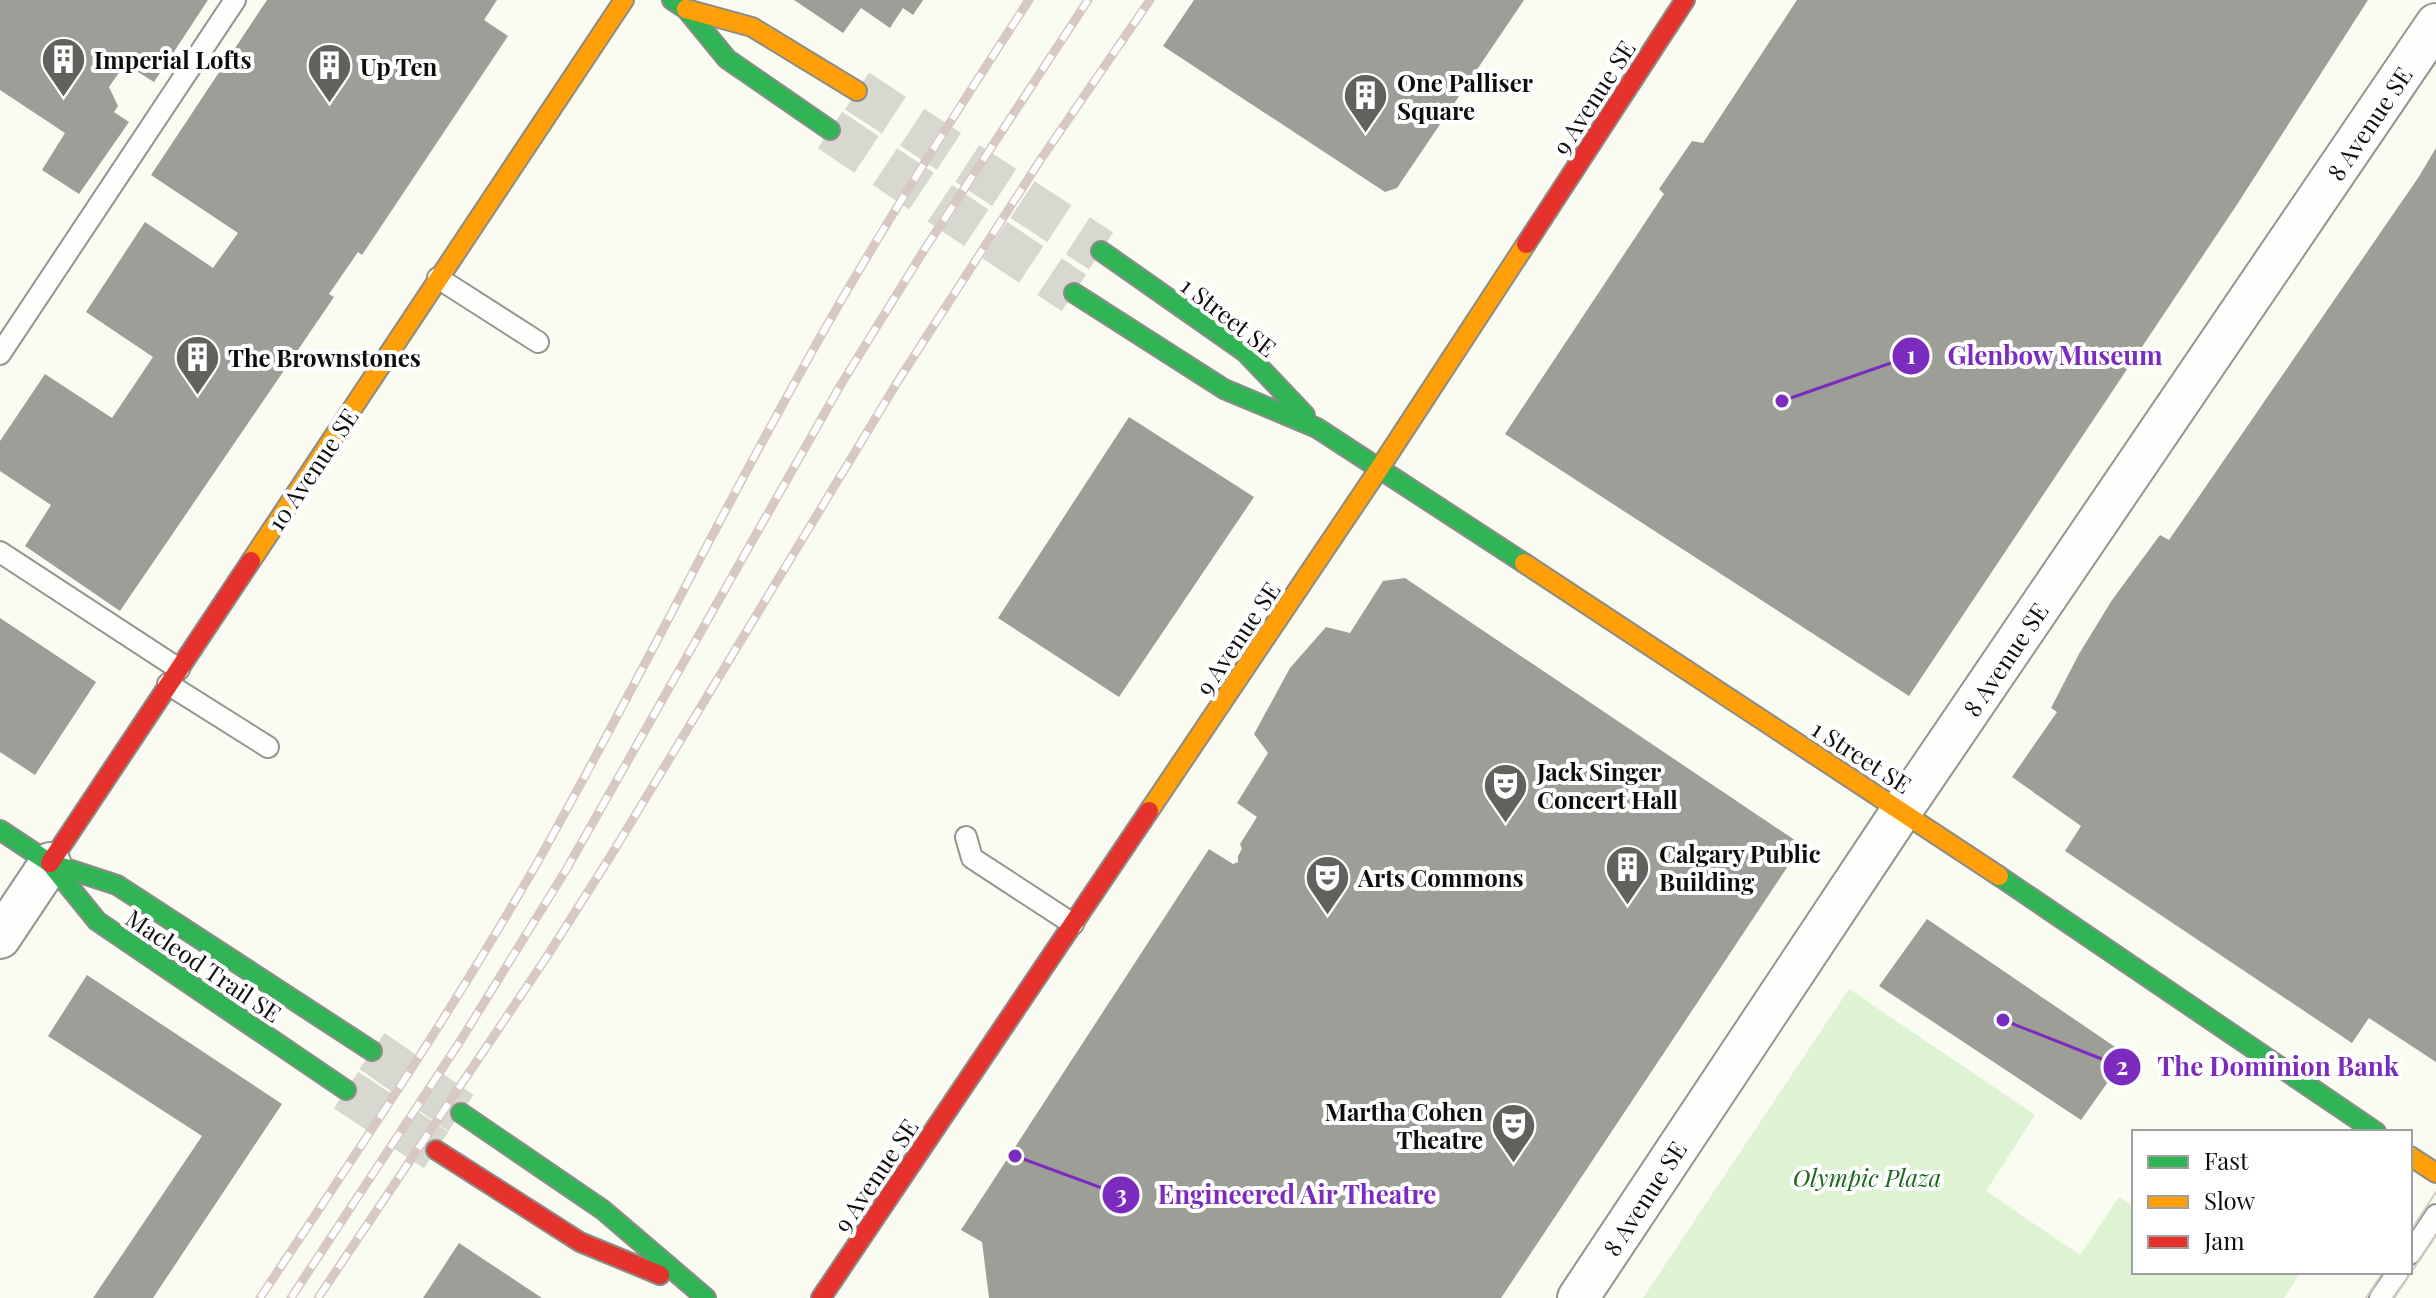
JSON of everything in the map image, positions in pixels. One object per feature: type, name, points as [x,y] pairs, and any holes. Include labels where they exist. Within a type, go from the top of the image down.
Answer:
[{"type":"main road","name":"10 Avenue SE","points":[[50,863],[624,0]]},
{"type":"main road","name":"9 Avenue SE","points":[[821,1298],[1379,469],[1685,0]]},
{"type":"main road","points":[[679,4],[752,27],[857,91]]},
{"type":"main road","points":[[679,4],[727,59],[830,130]]},
{"type":"main road","name":"1 Street SE","points":[[1101,251],[1245,352],[1317,428]]},
{"type":"main road","name":"1 Street SE","points":[[1074,293],[1224,389],[1317,428],[1902,810],[2373,1130]]},
{"type":"main road","name":"Macleod Trail SE","points":[[0,830],[50,863],[117,885],[372,1051]]},
{"type":"main road","name":"Macleod Trail SE","points":[[50,863],[97,921],[346,1090]]},
{"type":"main road","points":[[461,1113],[603,1210],[699,1293]]},
{"type":"main road","points":[[436,1150],[580,1242],[699,1293]]},
{"type":"main road","points":[[2412,1157],[2436,1173]]},
{"type":"street","name":"8 Avenue SE","points":[[1578,1298],[1902,810],[2436,24]]},
{"type":"street","name":"10 Avenue SE","points":[[0,938],[50,863]]},
{"type":"lane","points":[[0,354],[235,0]]},
{"type":"lane","points":[[438,278],[538,342]]},
{"type":"lane","points":[[0,552],[268,747]]},
{"type":"lane","points":[[966,837],[972,858],[1073,924]]},
{"type":"lane","points":[[2412,1251],[2436,1215]]},
{"type":"lane","points":[[2380,1298],[2397,1274]]},
{"type":"green space","name":"Olympic Plaza","points":[[1849,989],[2035,1115],[1986,1191],[2080,1255],[2119,1197],[2132,1206],[2132,1274],[2300,1274],[2284,1298],[1643,1298]]},
{"type":"building","name":"Imperial Lofts","points":[[0,0],[208,0],[154,82],[125,64],[109,87],[118,106],[114,112],[129,122],[79,194],[42,170],[65,133],[0,90]]},
{"type":"building","points":[[267,0],[497,0],[484,20],[508,36],[362,255],[358,252],[329,294],[334,297],[120,611],[25,546],[51,505],[0,471],[0,441],[45,374],[112,418],[153,357],[86,312],[145,222],[213,268],[238,233],[151,175]]},
{"type":"building","points":[[794,0],[923,0],[913,15],[903,8],[890,28],[861,8],[843,33]]},
{"type":"building","name":"One Palliser Square","points":[[1194,0],[1524,0],[1397,188],[1385,192],[1163,46]]},
{"type":"building","points":[[1797,0],[2368,0],[2238,203],[1909,696],[1505,434],[1664,194],[1659,189],[1692,141],[1703,143]]},
{"type":"building","points":[[2436,148],[2436,1062],[2369,1018],[2352,1043],[2065,851],[2081,826],[2012,777],[2057,712],[2051,708],[2112,600],[2160,535],[2169,540]]},
{"type":"building","points":[[1129,417],[1254,497],[1119,697],[998,618]]},
{"type":"building","name":"Arts Commons","points":[[1405,578],[1802,845],[1501,1298],[989,1298],[982,1242],[961,1230],[1209,849],[1233,864],[1238,862],[1242,849],[1240,844],[1257,817],[1237,803],[1268,753],[1254,734],[1290,668],[1326,627],[1350,633],[1383,581]]},
{"type":"building","points":[[0,618],[96,682],[35,775],[0,752]]},
{"type":"building","points":[[1927,919],[2127,1055],[2081,1120],[1879,986]]},
{"type":"building","points":[[87,975],[282,1104],[153,1298],[93,1298],[202,1136],[48,1036]]},
{"type":"building","points":[[459,1243],[542,1298],[423,1298]]},
{"type":"tunnel","points":[[857,91],[1101,251]]},
{"type":"tunnel","points":[[830,130],[1074,293]]},
{"type":"tunnel","points":[[372,1051],[461,1113]]},
{"type":"tunnel","points":[[346,1090],[436,1150]]},
{"type":"tram line","points":[[2412,1229],[2436,1192]]},
{"type":"tram line","points":[[2412,1271],[2436,1235]]},
{"type":"tram line","points":[[2366,1298],[2382,1274]]},
{"type":"tram line","points":[[2394,1298],[2410,1274]]},
{"type":"railway","points":[[260,1298],[402,1083],[505,919],[826,327],[911,185],[1029,0]]},
{"type":"railway","points":[[291,1298],[459,1043],[566,870],[840,386],[926,247],[1088,0]]},
{"type":"railway","points":[[318,1298],[546,958],[898,381],[1041,159],[1150,0]]},
{"type":"traffic: fast","points":[[672,0],[686,9],[727,59],[830,130]]},
{"type":"traffic: fast","points":[[1101,251],[1245,352],[1305,415]]},
{"type":"traffic: fast","points":[[1074,293],[1224,389],[1317,428],[1524,563]]},
{"type":"traffic: fast","points":[[0,830],[50,863],[117,885],[372,1051]]},
{"type":"traffic: fast","points":[[50,863],[97,921],[346,1090]]},
{"type":"traffic: fast","points":[[1999,876],[2373,1130]]},
{"type":"traffic: fast","points":[[461,1113],[603,1210],[706,1298]]},
{"type":"traffic: slow","points":[[251,561],[624,0]]},
{"type":"traffic: slow","points":[[686,9],[752,27],[857,91]]},
{"type":"traffic: slow","points":[[1149,811],[1526,244]]},
{"type":"traffic: slow","points":[[1524,563],[1999,876]]},
{"type":"traffic: slow","points":[[2412,1157],[2436,1173]]},
{"type":"traffic: jam","points":[[1526,244],[1685,0]]},
{"type":"traffic: jam","points":[[50,863],[251,561]]},
{"type":"traffic: jam","points":[[821,1298],[1149,811]]},
{"type":"traffic: jam","points":[[436,1150],[580,1242],[660,1275]]},
{"type":"place","name":"Imperial Lofts","points":[[63,98]]},
{"type":"place","name":"Up Ten","points":[[329,105]]},
{"type":"place","name":"One Palliser Square","points":[[1366,135]]},
{"type":"place","name":"The Brownstones","points":[[197,396]]},
{"type":"place","name":"Glenbow Museum","points":[[1782,401]]},
{"type":"place","name":"Jack Singer Concert Hall","points":[[1506,824]]},
{"type":"place","name":"Calgary Public Building","points":[[1628,906]]},
{"type":"place","name":"Arts Commons","points":[[1327,916]]},
{"type":"place","name":"The Dominion Bank","points":[[2003,1020]]},
{"type":"place","name":"Engineered Air Theatre","points":[[1015,1156]]},
{"type":"place","name":"Martha Cohen Theatre","points":[[1514,1164]]}]
